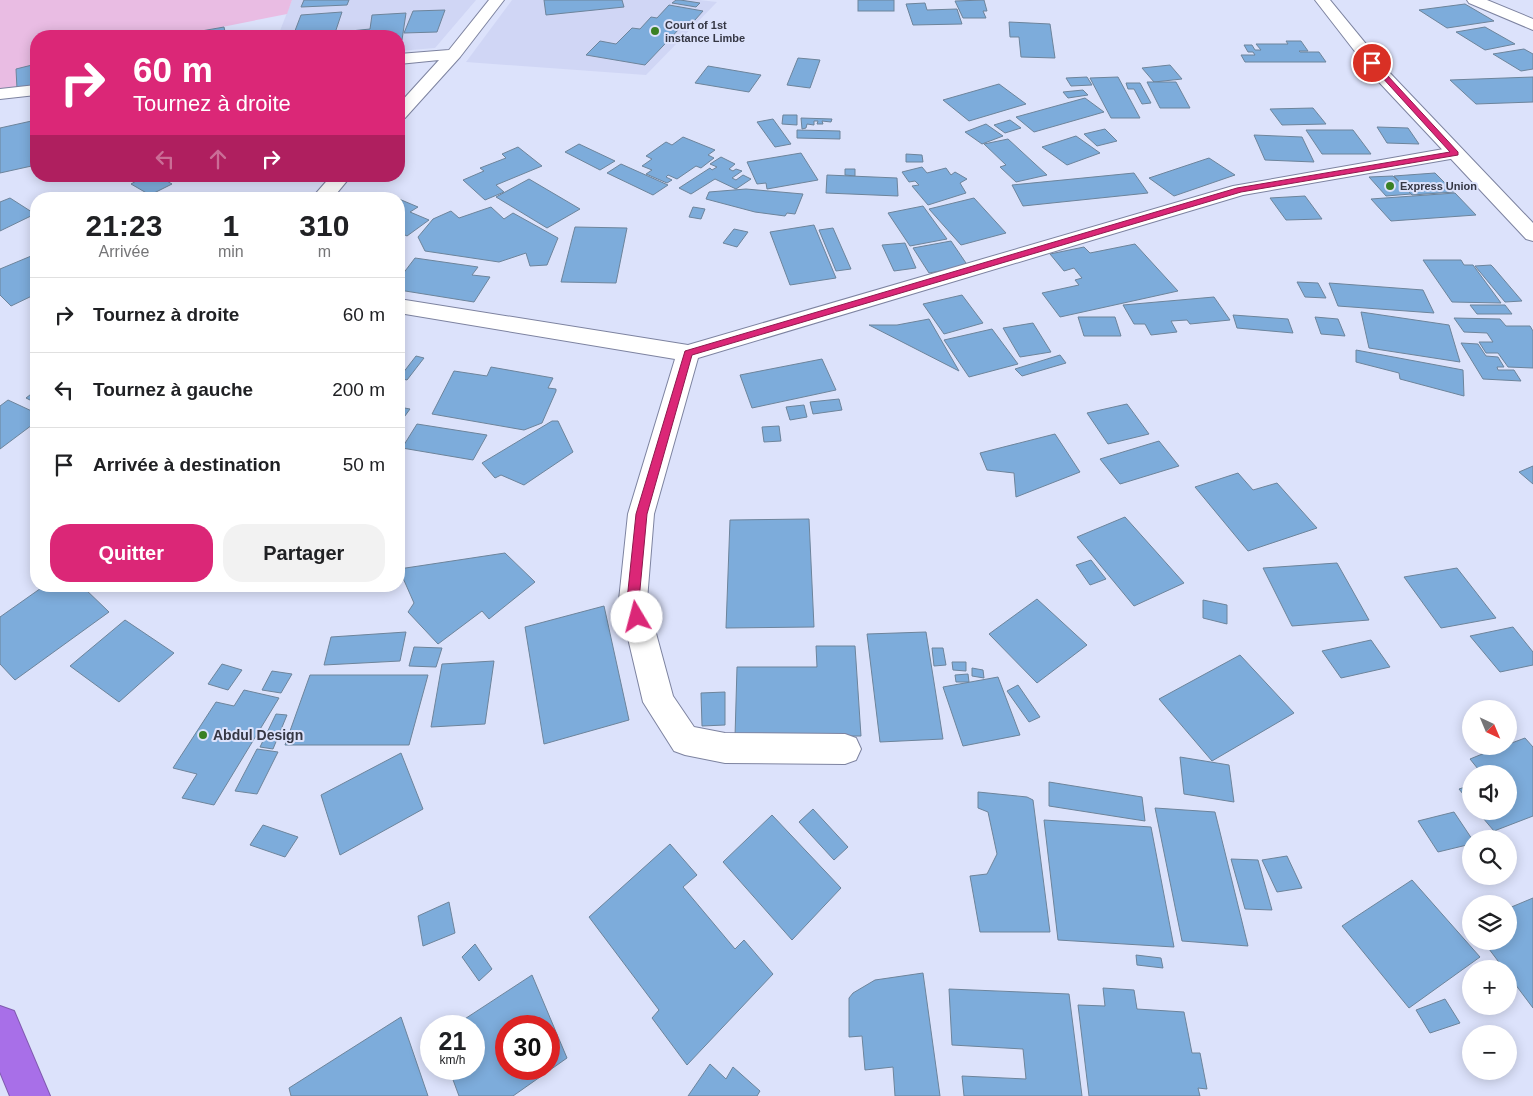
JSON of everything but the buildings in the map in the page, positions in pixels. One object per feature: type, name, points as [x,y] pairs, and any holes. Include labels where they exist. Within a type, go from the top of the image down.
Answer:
[{"type":"highway","points":[[0,1025],[30,1096]]},
{"type":"street","points":[[405,107],[454,54],[497,0]]},
{"type":"street","points":[[1322,0],[1383,76],[1533,235]]},
{"type":"street","points":[[1474,0],[1533,25]]},
{"type":"street","points":[[405,58],[454,54]]},
{"type":"street","points":[[0,94],[30,91]]},
{"type":"street","points":[[405,307],[688,353],[1240,190],[1455,153]]},
{"type":"street","points":[[327,192],[337,182]]},
{"type":"street","points":[[688,353],[641,514],[633,600],[659,702],[685,740],[725,748],[845,749]]},
{"type":"shaded area","points":[[0,0],[292,0],[287,14],[207,30],[30,30],[30,66],[16,69],[17,89],[0,90]]},
{"type":"shaded area","points":[[292,0],[476,0],[435,48],[405,50],[405,30],[280,30]]},
{"type":"shaded area","points":[[512,0],[699,0],[717,2],[646,75],[466,62]]},
{"type":"place","name":"Court of 1st instance Limbe","points":[[655,31]]},
{"type":"place","name":"Express Union","points":[[1390,186]]},
{"type":"place","name":"Abdul Design","points":[[203,735]]},
{"type":"route","points":[[637,617],[633,600],[641,514],[688,353],[1240,190],[1455,153],[1372,63]]}]
